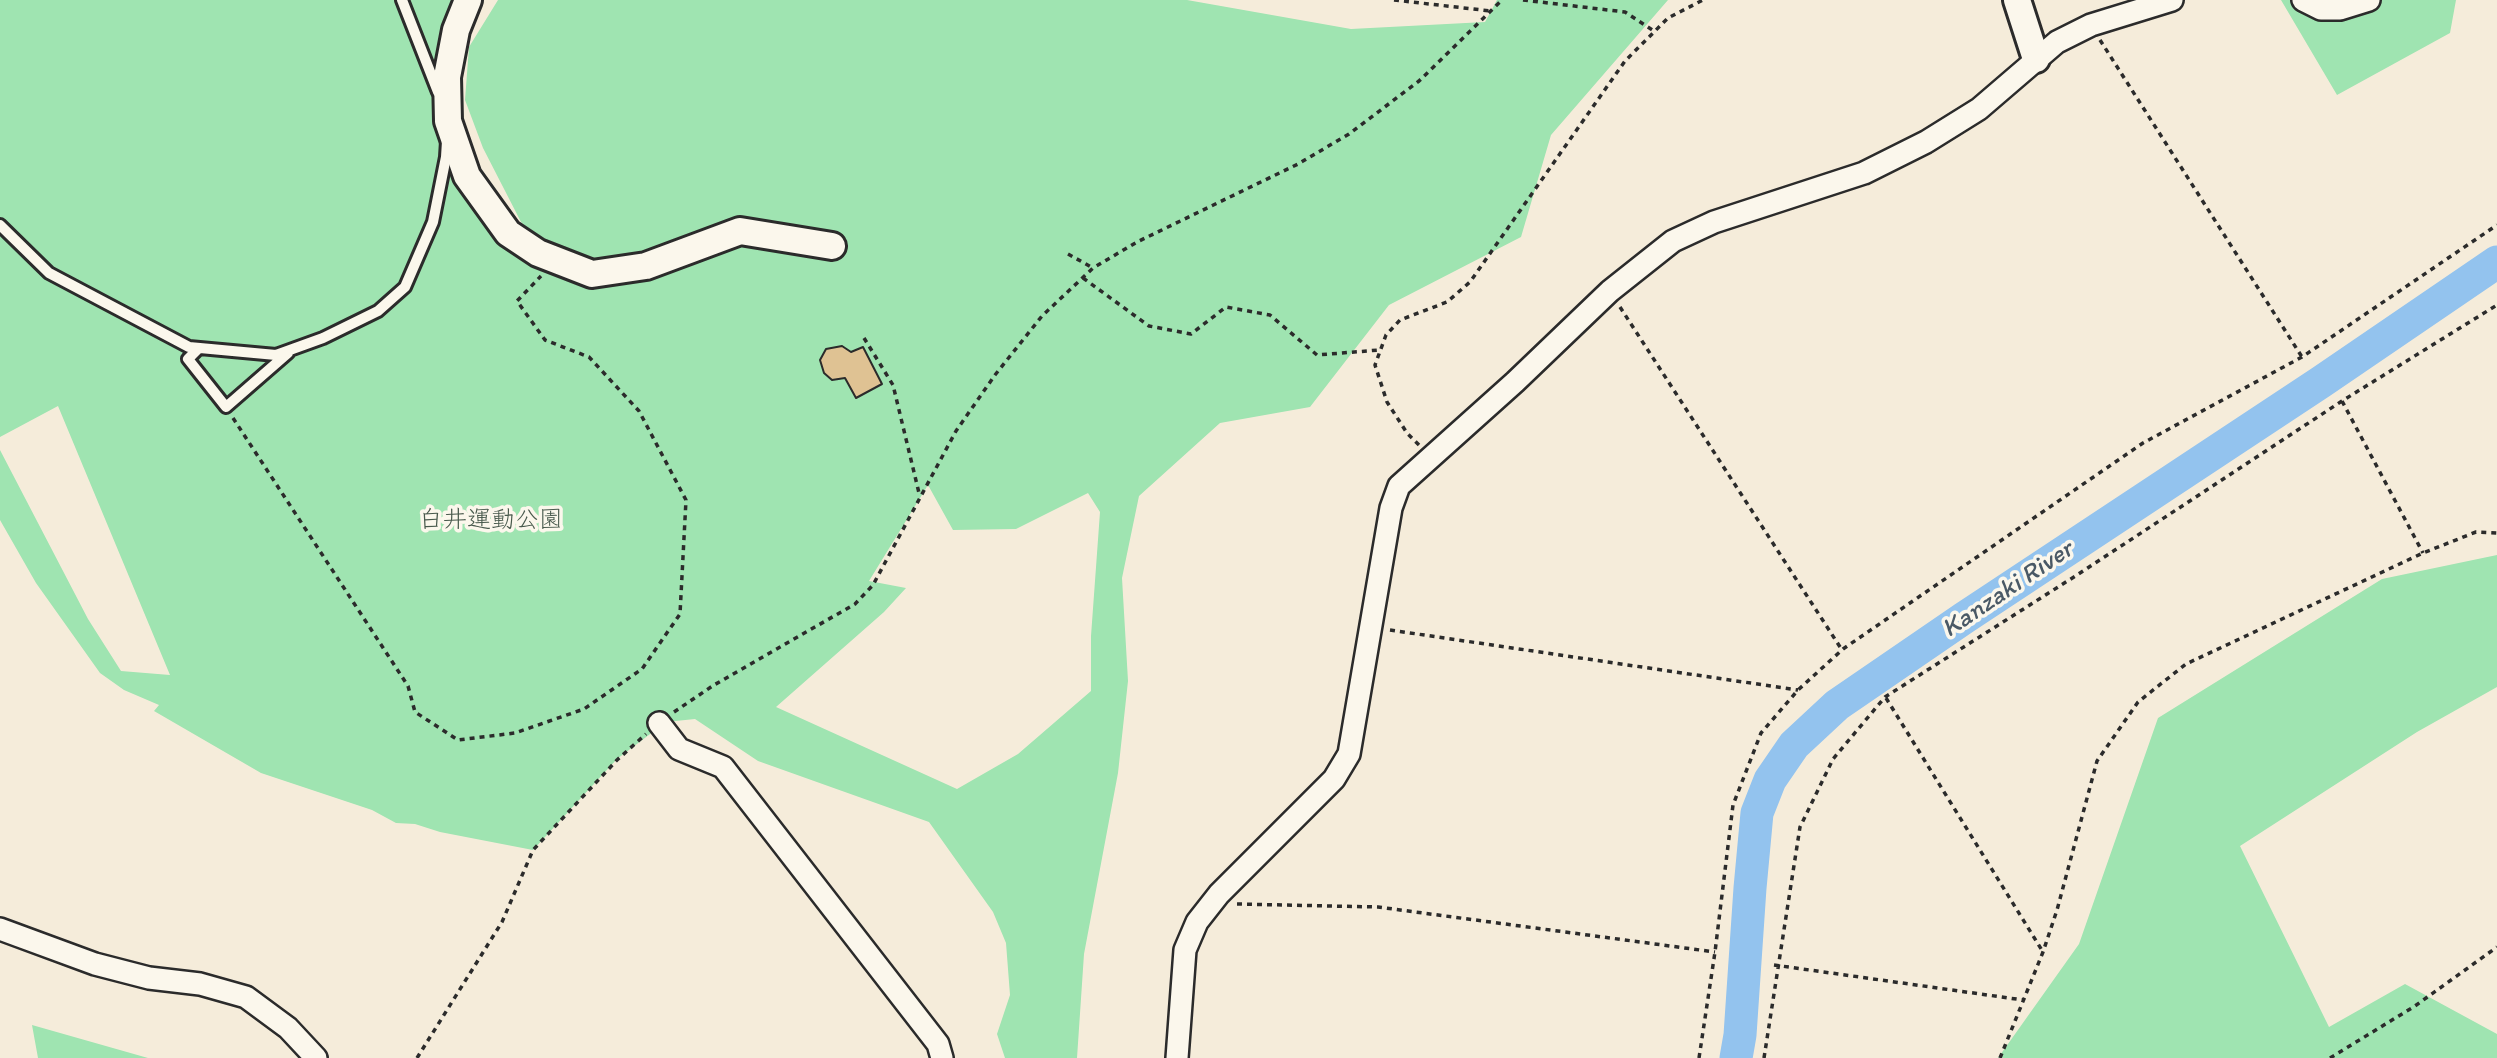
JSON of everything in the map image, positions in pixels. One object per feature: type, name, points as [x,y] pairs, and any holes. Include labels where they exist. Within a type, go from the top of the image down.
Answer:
[{"type":"street","points":[[468,0],[456,30],[447,77],[448,121],[467,176],[508,233],[538,253],[592,274],[646,266],[740,231],[832,246]]},
{"type":"street","points":[[2017,0],[2036,59]]},
{"type":"street","points":[[1177,1058],[1185,950],[1197,922],[1219,894],[1334,779],[1349,754],[1391,508],[1399,485],[1515,382],[1610,291],[1672,241],[1714,222],[1864,173],[1926,142],[1979,109],[2057,42],[2091,25],[2172,0]]},
{"type":"street","points":[[2303,0],[2320,9],[2340,9],[2368,0]]},
{"type":"street","points":[[659,723],[679,749],[723,767],[938,1044],[942,1058]]},
{"type":"street","points":[[0,929],[95,964],[149,978],[200,984],[247,998],[288,1028],[316,1058]]},
{"type":"lane","points":[[0,225],[50,273],[189,347],[276,355],[323,338],[378,311],[405,287],[433,222],[446,157],[448,121],[402,0]]},
{"type":"lane","points":[[199,348],[188,359],[226,407],[293,349]]},
{"type":"path","points":[[1394,0],[1491,11]]},
{"type":"path","points":[[417,1058],[502,922],[533,850],[617,760],[659,723],[714,685],[855,604],[873,585],[956,431],[995,375],[1042,316],[1093,268],[1137,242],[1298,164],[1349,134],[1419,81],[1502,0]]},
{"type":"path","points":[[1522,0],[1625,12],[1655,32]]},
{"type":"path","points":[[1432,457],[1407,433],[1387,402],[1375,365],[1386,335],[1400,320],[1447,302],[1471,282],[1625,61],[1668,18],[1703,0]]},
{"type":"path","points":[[2091,25],[2302,357]]},
{"type":"path","points":[[1699,1058],[1733,805],[1761,733],[1798,690],[1843,649],[2143,443],[2302,357],[2497,225]]},
{"type":"path","points":[[1068,254],[1093,268]]},
{"type":"path","points":[[226,407],[408,687],[415,712],[458,740],[515,733],[583,709],[642,669],[680,614],[686,500],[639,411],[589,357],[545,340],[517,301],[542,275]]},
{"type":"path","points":[[1083,278],[1149,326],[1191,334],[1226,307],[1270,316],[1317,355],[1380,350]]},
{"type":"path","points":[[1610,291],[1843,649]]},
{"type":"path","points":[[1764,1058],[1776,965],[1800,827],[1833,759],[1885,697],[2342,401],[2497,305]]},
{"type":"path","points":[[864,338],[892,386],[920,495]]},
{"type":"path","points":[[2342,401],[2423,553]]},
{"type":"path","points":[[2000,1058],[2057,910],[2097,761],[2138,702],[2186,664],[2423,553],[2476,532],[2497,533]]},
{"type":"path","points":[[1371,627],[1798,690]]},
{"type":"path","points":[[1885,697],[2043,952]]},
{"type":"path","points":[[1235,904],[1378,907],[1715,952]]},
{"type":"path","points":[[2330,1058],[2415,1006],[2497,947]]},
{"type":"path","points":[[1776,965],[2023,1000]]},
{"type":"green space","name":"白井運動公園","points":[[0,0],[468,0],[448,121],[508,233],[556,259],[521,222],[483,148],[465,100],[469,47],[498,0],[1187,0],[1351,29],[1485,22],[1497,0],[1668,0],[1551,135],[1521,237],[1389,305],[1310,407],[1220,423],[1139,496],[1122,578],[1128,681],[1118,773],[1084,954],[1077,1058],[1005,1058],[997,1034],[1010,995],[1006,943],[993,912],[929,822],[758,761],[695,719],[666,722],[617,759],[533,850],[440,832],[415,824],[396,823],[372,810],[261,773],[154,711],[159,705],[124,690],[100,673],[36,583],[0,520],[0,450],[88,619],[121,671],[170,675],[58,406],[0,437]],"holes":[[[928,485],[953,530],[1016,529],[1088,493],[1100,512],[1091,636],[1091,691],[1018,754],[957,789],[776,707],[884,612],[906,588],[869,581]]]},
{"type":"green space","points":[[2281,0],[2456,0],[2450,33],[2337,95]]},
{"type":"green space","points":[[2497,555],[2497,687],[2417,732],[2240,846],[2329,1027],[2405,984],[2497,1034],[2497,1058],[1998,1058],[2079,944],[2158,718],[2382,579]]},
{"type":"green space","points":[[32,1025],[148,1058],[38,1058]]},
{"type":"building","points":[[842,346],[851,352],[863,347],[882,384],[856,398],[845,378],[832,380],[824,373],[820,360],[826,349]]},
{"type":"waterway","name":"Kanzaki River","points":[[1736,1058],[1757,813],[1770,780],[1794,745],[1837,705],[2497,262]]}]
